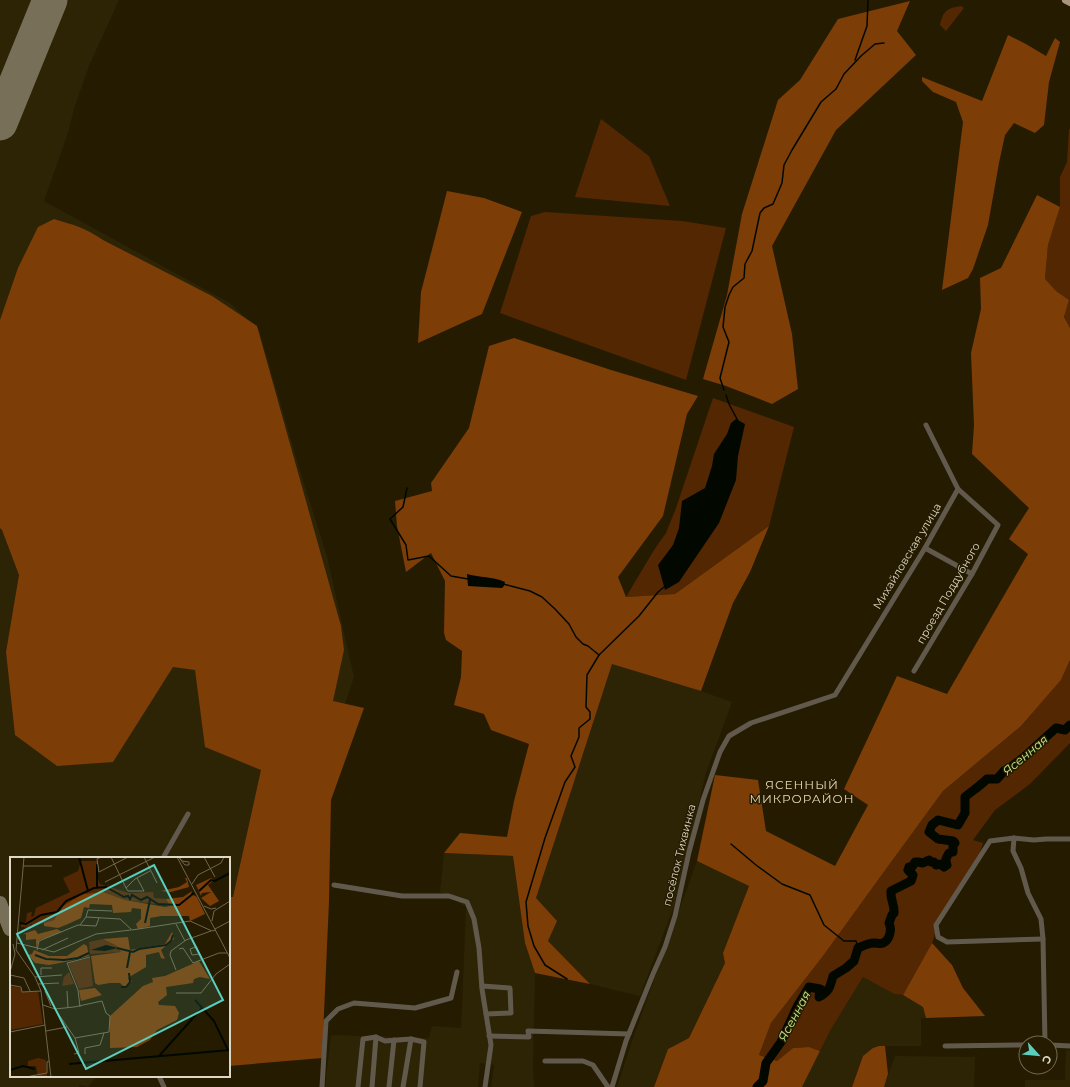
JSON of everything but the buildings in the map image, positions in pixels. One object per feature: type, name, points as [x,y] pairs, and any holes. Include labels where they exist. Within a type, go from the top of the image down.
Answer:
[{"type":"main road","points":[[1066,0],[1070,2]]},
{"type":"street","points":[[926,425],[958,489]]},
{"type":"street","name":"проезд Поддубного","points":[[914,670],[972,574],[998,526],[958,489]]},
{"type":"street","name":"Михайловская улица","points":[[835,695],[958,489]]},
{"type":"street","points":[[924,548],[972,574]]},
{"type":"street","name":"посёлок Тихвинка","points":[[612,1087],[629,1034],[665,947],[703,800],[720,752],[729,736],[751,723],[835,695]]},
{"type":"street","points":[[163,857],[188,814]]},
{"type":"street","points":[[1043,939],[947,942],[938,937],[936,925],[990,841],[1014,838],[1034,840],[1070,839]]},
{"type":"street","points":[[1014,838],[1013,851],[1021,868],[1028,893],[1041,919],[1043,939],[1045,1035]]},
{"type":"street","points":[[334,885],[402,896],[449,896],[467,902],[474,919],[479,948],[482,986],[491,1045],[485,1087]]},
{"type":"street","points":[[322,1087],[326,1021],[338,1009],[354,1003],[415,1008],[451,998],[457,972]]},
{"type":"street","points":[[482,986],[510,988],[511,1013],[486,1014]]},
{"type":"street","points":[[490,1036],[529,1037],[528,1031],[629,1034]]},
{"type":"street","points":[[372,1087],[376,1037]]},
{"type":"street","points":[[358,1087],[363,1039],[376,1037],[385,1041],[411,1039],[424,1042],[420,1087]]},
{"type":"street","points":[[403,1087],[411,1039]]},
{"type":"street","points":[[389,1087],[394,1040]]},
{"type":"street","points":[[945,1046],[1018,1045]]},
{"type":"street","points":[[1058,1045],[1070,1046]]},
{"type":"street","points":[[545,1060],[583,1061],[593,1065],[608,1087]]},
{"type":"street","points":[[159,1077],[164,1087]]},
{"type":"shaded area","points":[[0,0],[119,0],[89,66],[74,109],[69,130],[44,201],[230,303],[259,330],[298,464],[327,556],[354,677],[327,760],[230,1010],[230,857],[10,857],[10,1077],[96,1077],[88,1087],[80,1085],[79,1087],[0,1087]]},
{"type":"shaded area","points":[[910,1],[897,31],[916,55],[836,130],[772,246],[792,334],[798,389],[772,404],[726,386],[703,379],[727,295],[742,214],[778,100],[800,80],[838,19]]},
{"type":"shaded area","points":[[961,6],[964,8],[946,31],[940,25],[943,16],[949,9]]},
{"type":"shaded area","points":[[1008,35],[1046,56],[1055,38],[1060,42],[1049,82],[1044,125],[1035,133],[1014,123],[1005,135],[988,225],[973,269],[968,278],[942,290],[963,122],[956,102],[933,92],[922,81],[922,77],[982,101]]},
{"type":"shaded area","points":[[601,119],[649,156],[670,206],[575,197]]},
{"type":"shaded area","points":[[1070,128],[1070,328],[1064,317],[1069,300],[1056,291],[1045,280],[1048,245],[1060,207],[1060,177],[1067,162]]},
{"type":"shaded area","points":[[447,191],[484,198],[522,212],[482,314],[418,343],[421,292]]},
{"type":"shaded area","points":[[1037,195],[1060,207],[1048,245],[1045,279],[1056,291],[1069,300],[1064,317],[1070,328],[1070,660],[1061,680],[1021,726],[943,791],[823,956],[771,1023],[759,1055],[777,1061],[793,1048],[809,1047],[820,1051],[802,1087],[654,1087],[668,1049],[689,1038],[725,963],[723,953],[749,886],[697,861],[715,775],[758,780],[766,831],[835,866],[868,805],[844,789],[897,676],[947,694],[1028,554],[1009,539],[1029,508],[972,454],[974,425],[971,353],[981,309],[980,278],[1001,268]]},
{"type":"shaded area","points":[[545,212],[682,221],[726,228],[686,380],[500,313],[531,216]]},
{"type":"shaded area","points":[[54,219],[74,225],[212,296],[257,326],[341,626],[344,650],[333,701],[364,708],[331,800],[329,901],[322,1058],[230,1066],[230,897],[233,897],[261,770],[205,747],[195,670],[173,667],[113,762],[57,766],[15,735],[6,652],[19,575],[0,528],[0,320],[18,268],[38,227]]},
{"type":"shaded area","points":[[514,338],[611,370],[698,396],[687,414],[663,516],[618,577],[626,597],[675,594],[769,526],[750,572],[733,603],[701,691],[612,664],[536,898],[557,921],[548,941],[590,984],[535,973],[525,943],[513,856],[444,853],[460,833],[507,837],[514,801],[529,744],[491,730],[484,714],[454,705],[461,677],[462,651],[446,640],[444,633],[445,581],[431,553],[406,572],[397,526],[395,501],[432,491],[431,483],[469,428],[489,346]]},
{"type":"shaded area","points":[[713,398],[794,427],[769,526],[675,594],[626,597],[666,533],[676,508]]},
{"type":"shaded area","points":[[736,419],[745,424],[738,456],[736,480],[719,523],[679,582],[665,590],[658,565],[673,545],[679,528],[682,501],[705,488],[714,454],[727,434],[731,423]]},
{"type":"shaded area","points":[[467,574],[500,580],[505,582],[504,586],[502,588],[468,586]]},
{"type":"shaded area","points":[[1070,660],[1070,743],[1030,784],[995,810],[973,840],[983,843],[980,852],[942,913],[932,943],[903,995],[894,994],[863,977],[830,1031],[820,1051],[809,1047],[793,1048],[777,1061],[759,1055],[771,1023],[823,956],[943,791],[1021,726],[1061,680]]},
{"type":"shaded area","points":[[612,663],[732,702],[706,773],[674,906],[640,996],[590,984],[548,941],[536,898]]},
{"type":"shaded area","points":[[444,853],[513,856],[525,943],[535,973],[534,1087],[491,1087],[494,1065],[480,1063],[478,1087],[325,1087],[331,1035],[429,1038],[432,1026],[461,1028],[466,907],[440,892]]},
{"type":"shaded area","points":[[697,861],[749,886],[723,953],[725,963],[689,1038],[668,1049],[654,1087],[617,1087],[633,1038]]},
{"type":"shaded area","points":[[932,943],[952,965],[963,988],[985,1016],[926,1018],[923,1007],[903,995]]},
{"type":"shaded area","points":[[863,977],[894,994],[903,995],[923,1007],[926,1018],[921,1018],[921,1046],[879,1046],[863,1056],[852,1087],[802,1087],[830,1031]]},
{"type":"shaded area","points":[[885,1046],[888,1074],[884,1087],[852,1087],[863,1056],[873,1048]]},
{"type":"shaded area","points":[[1066,1050],[1070,1050],[1070,1087],[1025,1087],[1025,1080],[1065,1080]]},
{"type":"shaded area","points":[[895,1056],[975,1057],[974,1087],[884,1087]]},
{"type":"waterway","points":[[855,60],[867,26],[868,0]]},
{"type":"waterway","points":[[724,390],[720,378],[729,342],[723,327],[725,307],[733,287],[744,278],[745,264],[752,251],[760,213],[764,208],[773,204],[782,183],[784,165],[821,102],[836,89],[844,74],[861,56],[875,44],[884,43]]},
{"type":"waterway","points":[[726,395],[738,421]]},
{"type":"waterway","points":[[407,488],[403,507],[390,519],[406,545],[408,560],[429,556],[451,576],[468,579]]},
{"type":"waterway","points":[[503,584],[530,591],[542,597],[569,624],[576,637],[599,655]]},
{"type":"waterway","points":[[567,979],[545,965],[534,946],[528,926],[526,902],[545,838],[565,782],[575,767],[571,756],[579,737],[579,728],[590,719],[590,712],[586,707],[587,675],[599,655],[639,616],[658,592],[664,587]]},
{"type":"waterway","name":"Ясенная","points":[[757,1087],[763,1081],[766,1063],[781,1042],[798,1005],[809,987],[820,989],[819,997],[829,989],[833,976],[854,961],[858,948],[874,943],[883,943],[889,937],[889,923],[894,913],[891,891],[911,881],[913,875],[908,870],[909,867],[912,867],[915,862],[923,863],[929,860],[934,862],[936,865],[941,864],[944,867],[947,865],[947,858],[949,853],[953,852],[953,844],[955,843],[953,841],[938,839],[929,832],[932,825],[938,820],[958,825],[965,813],[965,797],[987,779],[997,779],[1004,771],[1024,757],[1056,728],[1065,730],[1070,725]]},
{"type":"waterway","points":[[731,844],[782,884],[810,895],[824,925],[844,941],[856,941],[858,948]]},
{"type":"taxiway","points":[[0,903],[10,929]]},
{"type":"runway","points":[[0,123],[50,0]]},
{"type":"district","name":"ЯСЕННЫЙ МИКРОРАЙОН","points":[[802,791]]}]
